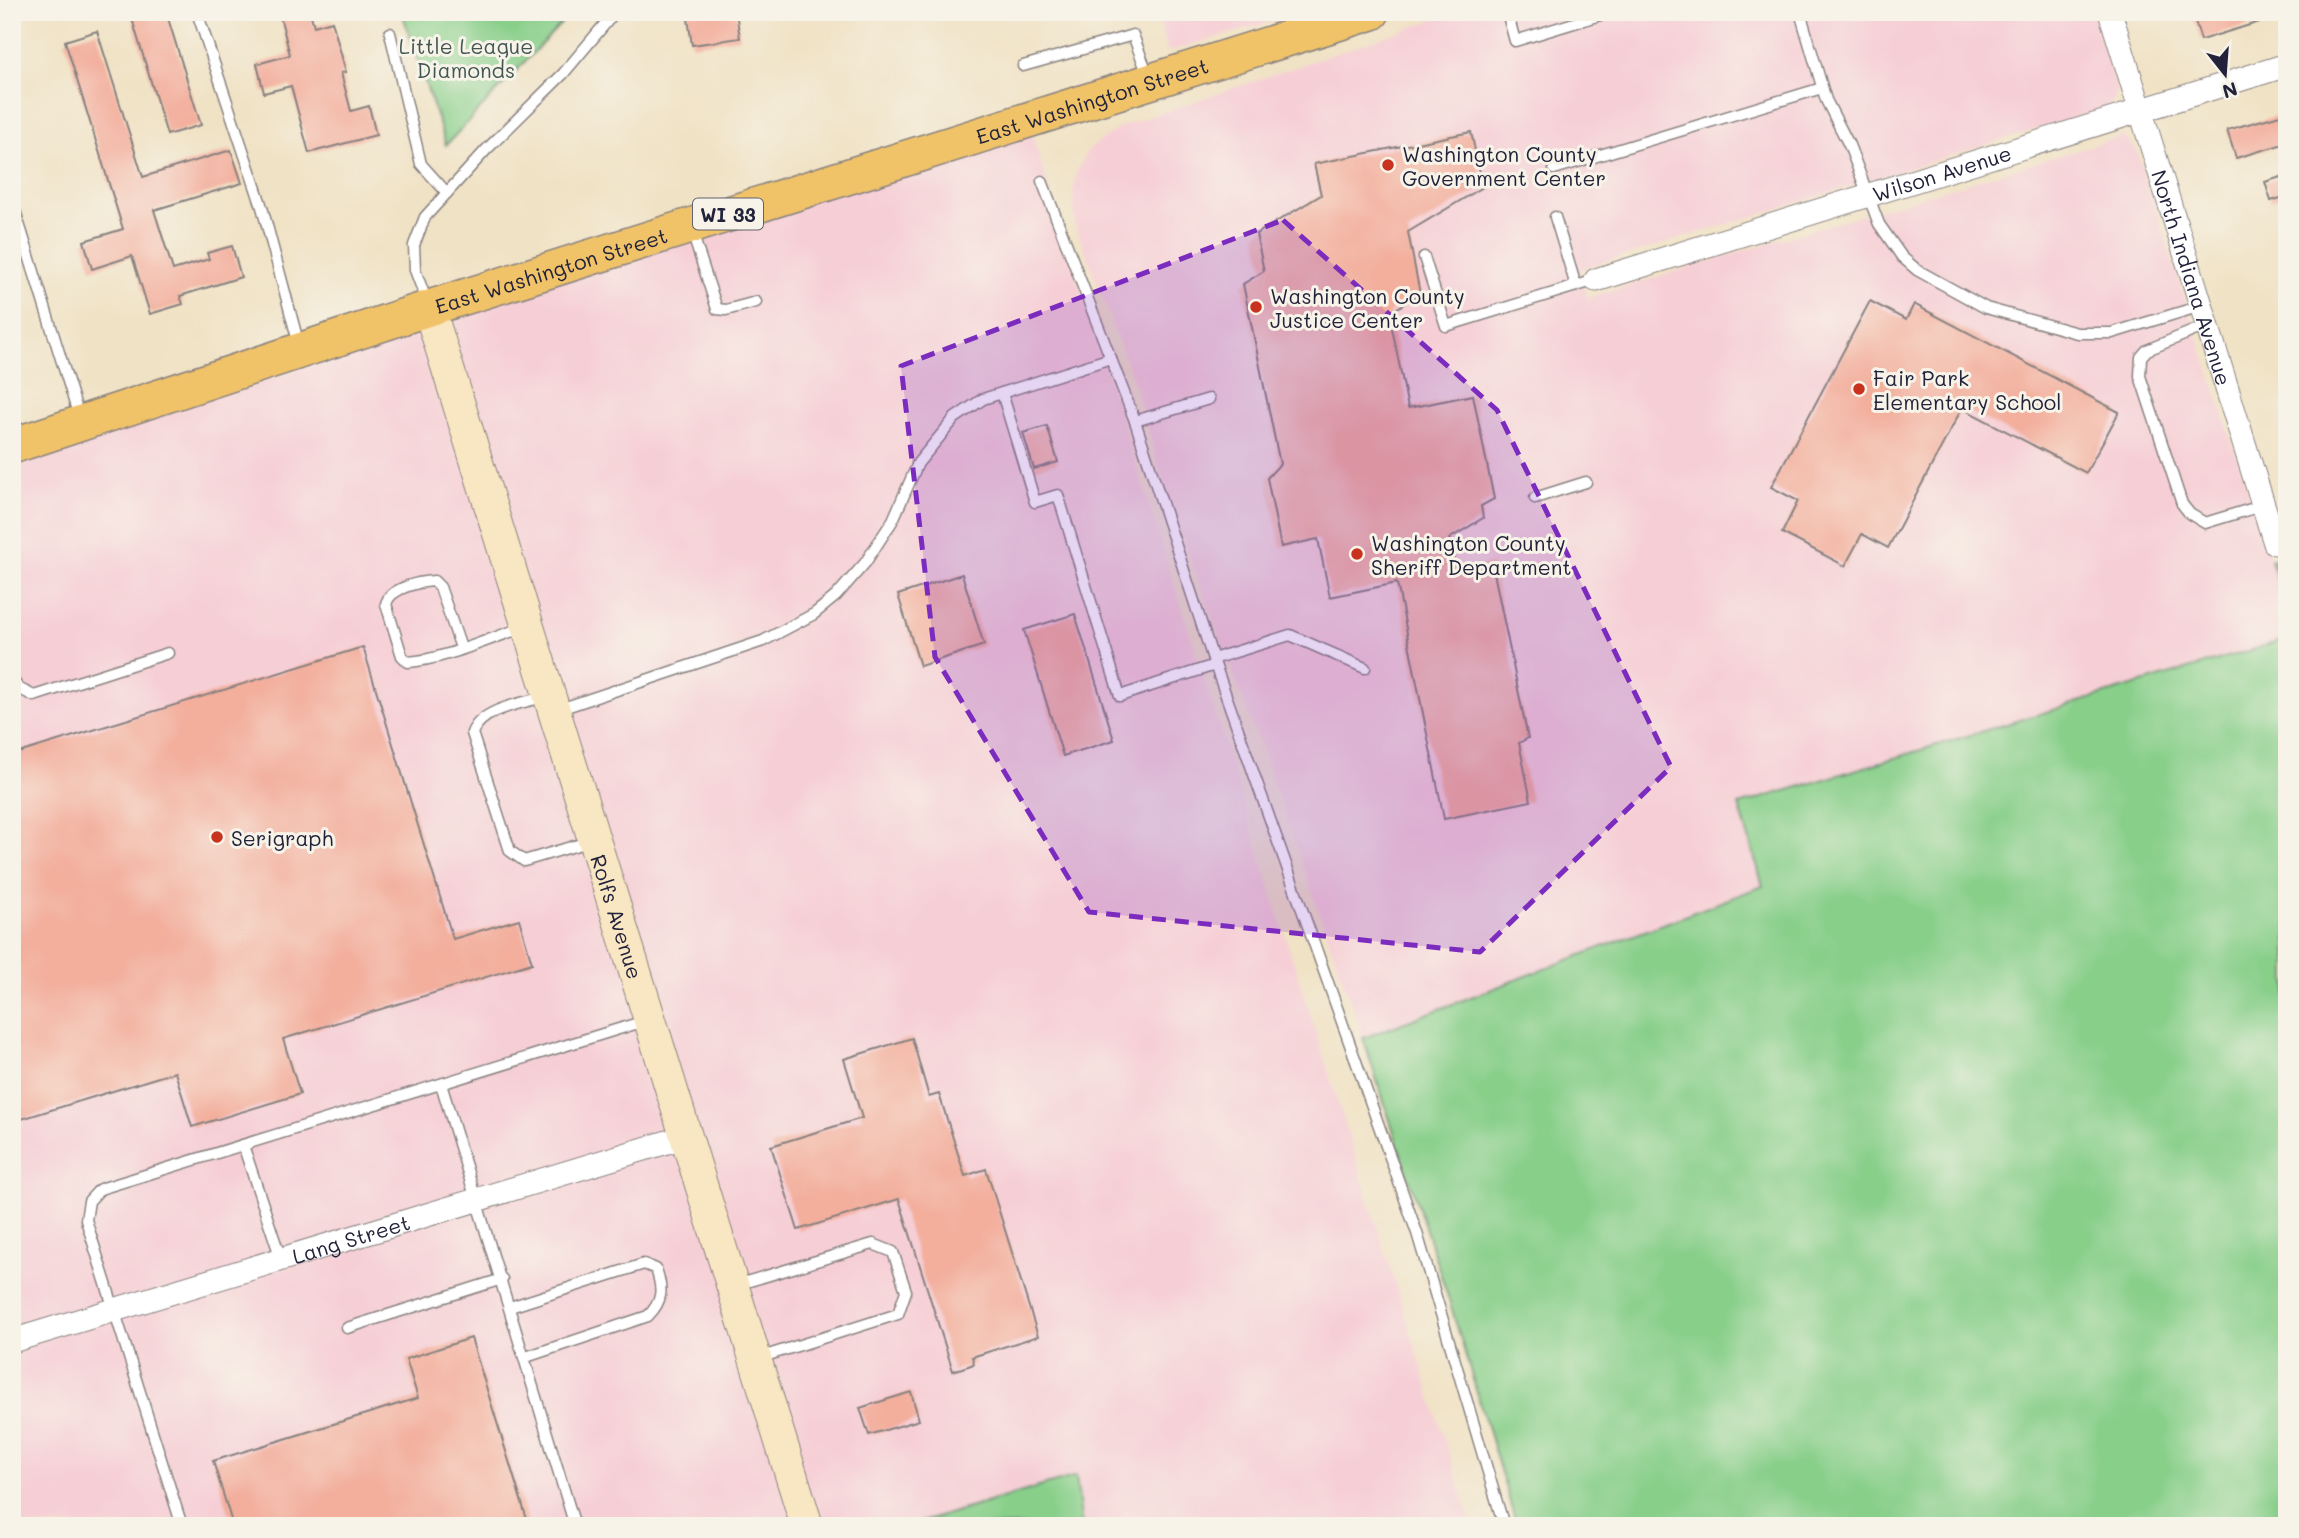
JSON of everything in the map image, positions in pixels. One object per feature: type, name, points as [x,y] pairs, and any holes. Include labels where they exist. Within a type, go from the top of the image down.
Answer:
[{"type":"main road","name":"East Washington Street","points":[[12,446],[429,308],[1150,81],[1289,24],[1372,12]]},
{"type":"street","name":"North Indiana Avenue","points":[[2110,12],[2275,543]]},
{"type":"street","name":"Wilson Avenue","points":[[1586,283],[2287,65]]},
{"type":"street","name":"Rolfs Avenue","points":[[429,308],[807,1526]]},
{"type":"street","name":"Lang Street","points":[[12,1340],[687,1136]]},
{"type":"lane","points":[[197,12],[262,207],[301,351]]},
{"type":"lane","points":[[429,308],[415,270],[414,246],[425,217],[563,74],[615,12]]},
{"type":"lane","points":[[1507,12],[1515,41],[1610,12]]},
{"type":"lane","points":[[1800,12],[1822,88],[1849,145],[1879,224],[1902,257],[1951,290],[1986,308],[2065,330],[2096,334],[2205,315]]},
{"type":"lane","points":[[390,33],[421,164],[447,193]]},
{"type":"lane","points":[[1023,66],[1133,35],[1150,81]]},
{"type":"lane","points":[[1554,169],[1822,88]]},
{"type":"lane","points":[[1042,181],[1135,421],[1214,662],[1417,1233],[1504,1526]]},
{"type":"lane","points":[[12,201],[81,423]]},
{"type":"lane","points":[[1424,257],[1446,326],[1586,283],[1555,216]]},
{"type":"lane","points":[[690,226],[717,309],[726,310],[756,302]]},
{"type":"lane","points":[[2205,315],[2147,350],[2141,358],[2140,376],[2182,504],[2190,514],[2205,523],[2264,505]]},
{"type":"lane","points":[[595,840],[524,861],[515,858],[510,851],[472,733],[476,723],[487,716],[552,703],[763,641],[814,614],[836,596],[865,563],[893,520],[918,463],[956,418],[983,399],[1111,358]]},
{"type":"lane","points":[[1002,393],[1035,502],[1058,495],[1120,696],[1290,635],[1365,668]]},
{"type":"lane","points":[[1135,421],[1209,399]]},
{"type":"lane","points":[[1535,498],[1586,482]]},
{"type":"lane","points":[[461,648],[440,587],[434,582],[395,591],[388,597],[386,604],[402,656],[408,662],[461,648],[528,626]]},
{"type":"lane","points":[[12,678],[18,688],[34,696],[168,653]]},
{"type":"lane","points":[[182,1526],[86,1220],[89,1201],[100,1189],[651,1019]]},
{"type":"lane","points":[[441,1084],[526,1357],[575,1526]]},
{"type":"lane","points":[[243,1145],[281,1259]]},
{"type":"lane","points":[[733,1286],[873,1244],[893,1252],[906,1291],[898,1314],[755,1359]]},
{"type":"lane","points":[[510,1307],[643,1264],[656,1269],[662,1287],[659,1305],[648,1316],[526,1357]]},
{"type":"lane","points":[[347,1328],[502,1279]]},
{"type":"highlighted area","points":[[1283,220],[1497,410],[1671,767],[1480,952],[1089,912],[935,657],[901,366]]},
{"type":"shaded area","points":[[1156,12],[1303,12],[1168,52]]},
{"type":"shaded area","points":[[1456,12],[2093,12],[2117,91],[2114,100],[2104,109],[1578,270],[1587,298],[2123,136],[2136,149],[2271,560],[2287,612],[2287,639],[1739,805],[1763,886],[1363,1038],[1269,770],[1169,503],[1133,380],[1075,224],[1073,192],[1077,171],[1089,149],[1120,127]]},
{"type":"shaded area","points":[[1027,119],[1472,1526],[12,1526],[12,467]]},
{"type":"green space","name":"Little League Diamonds","points":[[402,12],[572,12],[446,145]]},
{"type":"green space","points":[[2287,556],[2287,612],[2271,560]]},
{"type":"green space","points":[[2287,639],[2287,1526],[1517,1526],[1449,1300],[1363,1038],[1763,886],[1739,805]]},
{"type":"green space","points":[[1076,1476],[1082,1526],[908,1526]]},
{"type":"building","points":[[130,12],[166,12],[201,125],[167,135]]},
{"type":"building","points":[[279,12],[310,12],[314,26],[332,21],[346,72],[341,73],[351,111],[369,106],[376,135],[309,153],[291,86],[264,93],[257,64],[290,55]]},
{"type":"building","points":[[687,12],[736,12],[740,38],[692,45]]},
{"type":"building","points":[[2192,12],[2278,12],[2279,16],[2201,40]]},
{"type":"building","points":[[97,31],[143,177],[231,150],[242,183],[154,210],[173,270],[209,259],[207,253],[232,246],[241,277],[180,296],[183,304],[150,314],[132,256],[92,269],[84,241],[123,229],[65,41]]},
{"type":"building","points":[[2287,113],[2287,143],[2236,158],[2227,130]]},
{"type":"building","points":[[1471,132],[1483,187],[1408,232],[1420,294],[1389,313],[1408,408],[1473,395],[1494,499],[1481,506],[1483,518],[1449,539],[1456,570],[1492,563],[1528,738],[1519,743],[1531,801],[1444,819],[1397,583],[1330,597],[1318,539],[1281,547],[1267,478],[1280,464],[1243,284],[1264,271],[1256,234],[1321,195],[1314,164]]},
{"type":"building","points":[[2287,175],[2287,196],[2271,201],[2265,182]]},
{"type":"building","points":[[1870,301],[1906,320],[1914,304],[2119,412],[2086,473],[1962,408],[1888,548],[1862,534],[1845,566],[1782,533],[1798,501],[1771,487]]},
{"type":"building","points":[[1047,426],[1058,462],[1034,469],[1023,433]]},
{"type":"building","points":[[962,574],[984,645],[920,666],[898,595]]},
{"type":"building","points":[[1075,614],[1114,740],[1063,756],[1024,630]]},
{"type":"building","name":"Serigraph","points":[[363,647],[453,939],[519,919],[532,963],[283,1039],[300,1094],[192,1127],[175,1072],[12,1122],[12,755]]},
{"type":"building","points":[[912,1038],[929,1097],[939,1094],[965,1176],[986,1169],[1038,1336],[972,1357],[974,1364],[953,1371],[899,1199],[798,1230],[771,1146],[862,1118],[844,1059]]},
{"type":"building","points":[[471,1338],[529,1526],[233,1526],[213,1461],[418,1398],[406,1359]]},
{"type":"building","points":[[911,1392],[919,1420],[869,1435],[860,1408]]},
{"type":"place","name":"Washington County Government Center","points":[[1388,165]]},
{"type":"place","name":"Washington County Justice Center","points":[[1256,307]]},
{"type":"place","name":"Fair Park Elementary School","points":[[1859,389]]},
{"type":"place","name":"Washington County Sheriff Department","points":[[1357,554]]},
{"type":"place","name":"Serigraph","points":[[217,837]]}]
